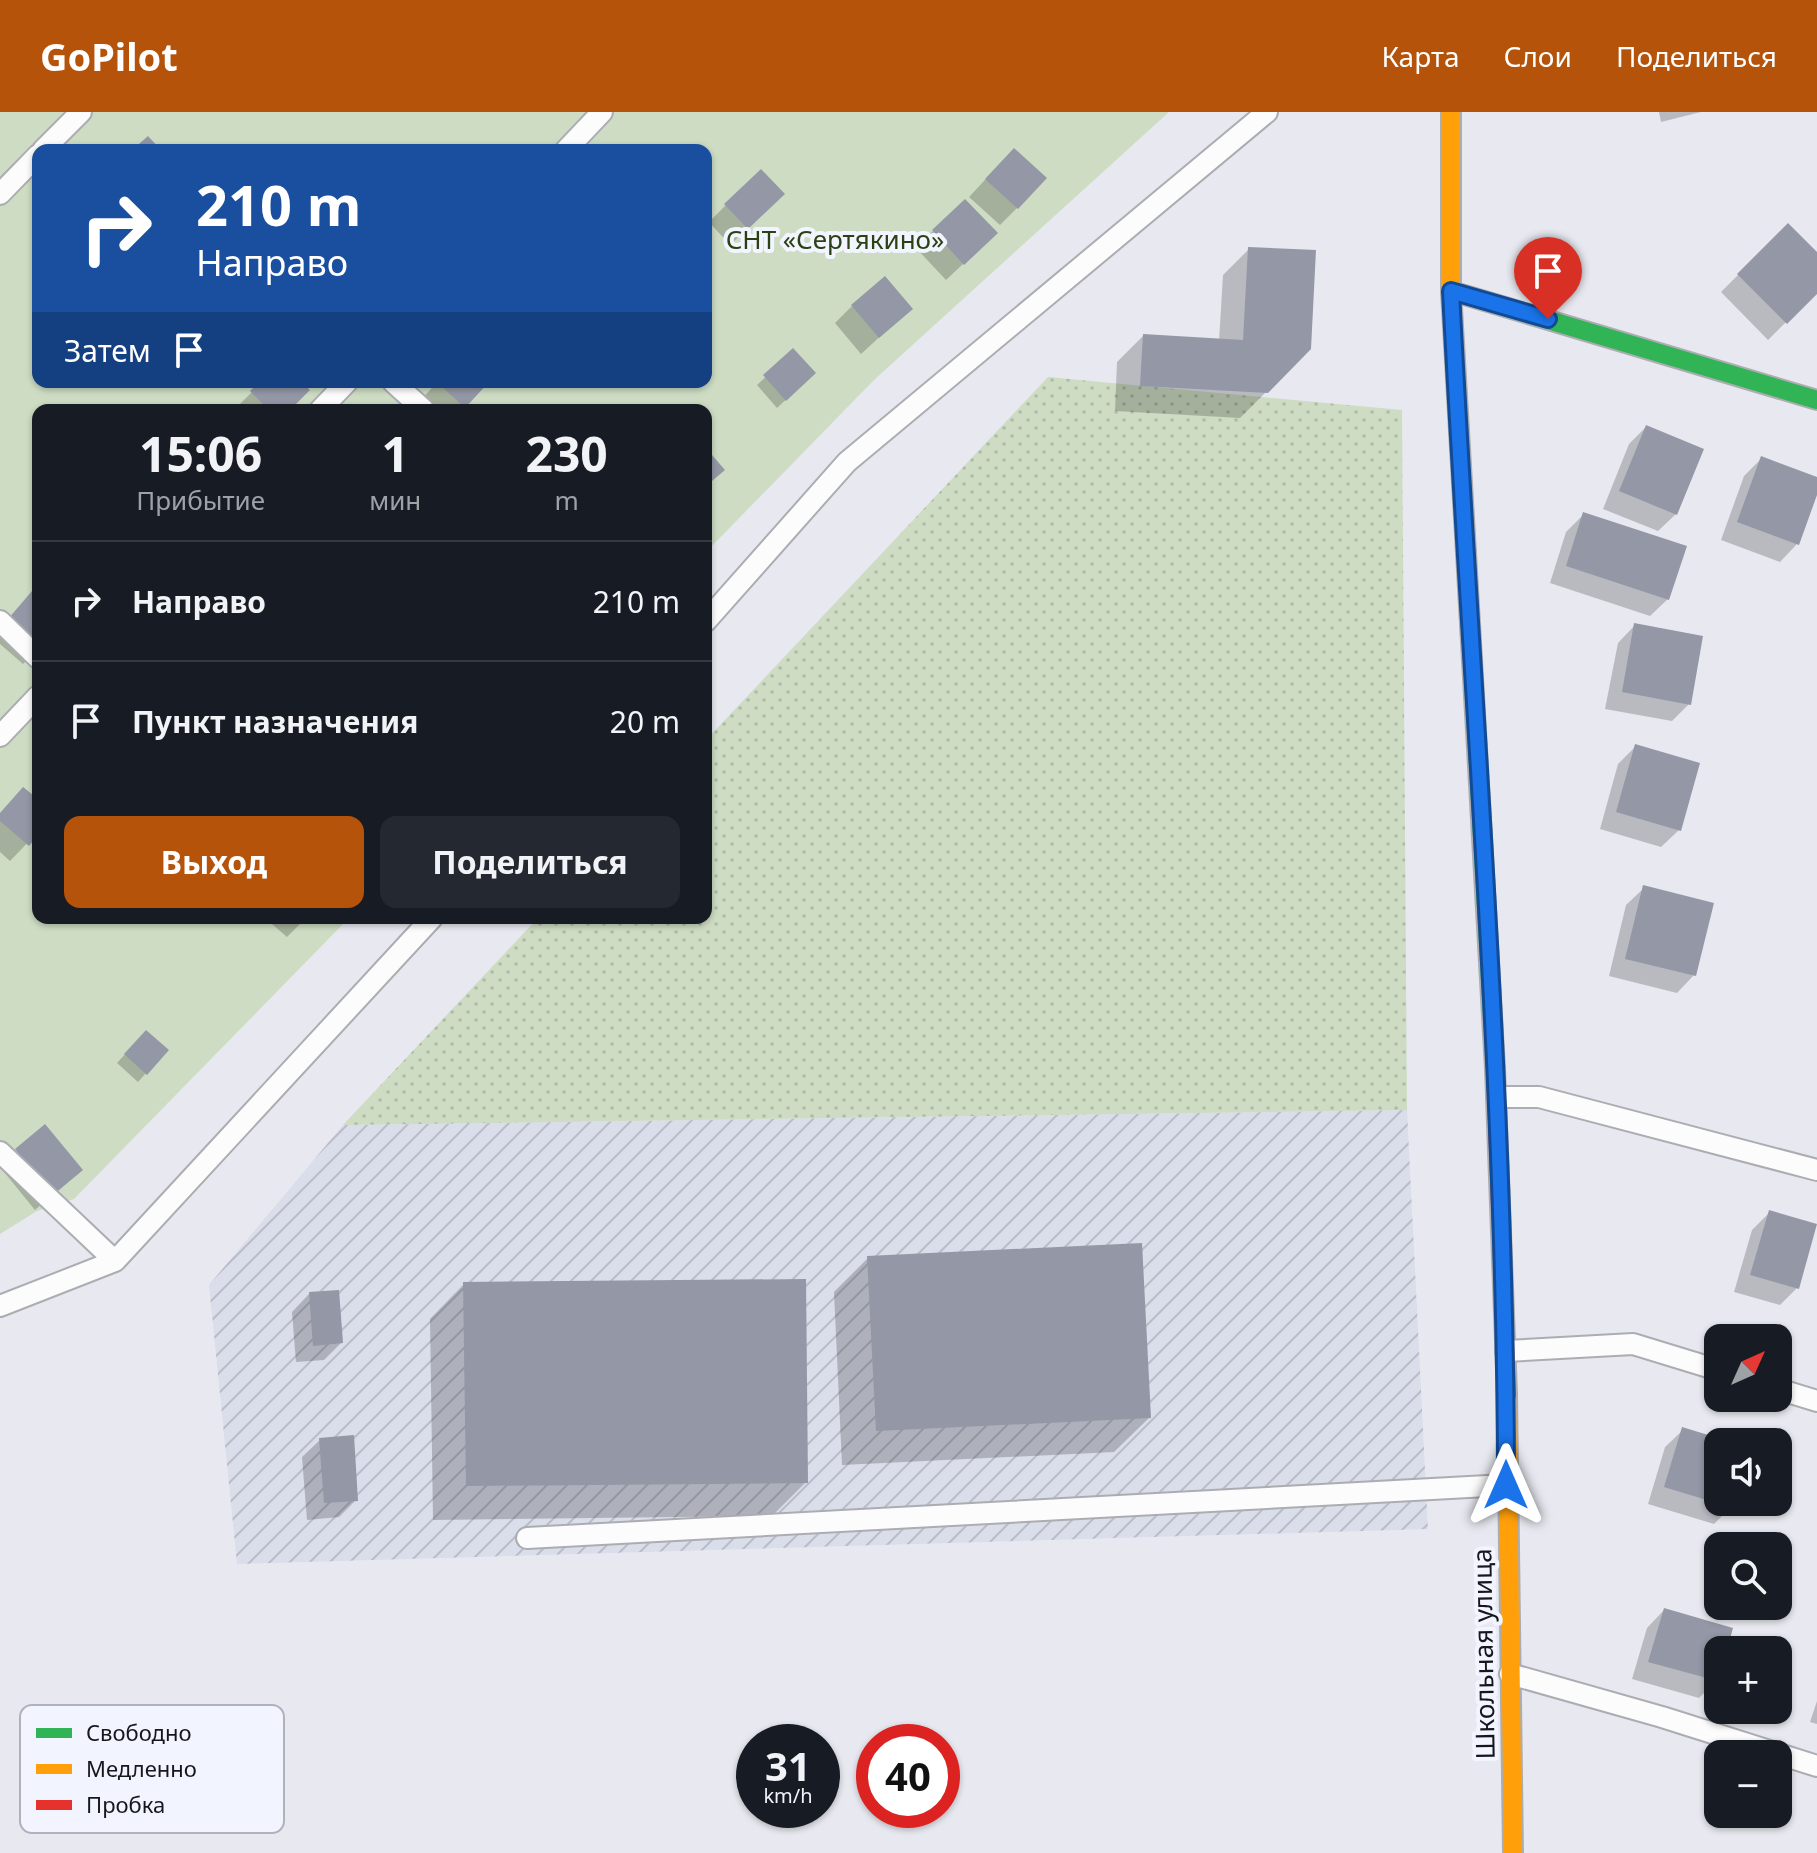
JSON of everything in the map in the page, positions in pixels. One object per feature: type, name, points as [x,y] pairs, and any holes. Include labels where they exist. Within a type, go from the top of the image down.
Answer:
[{"type":"street","name":"Школьная улица","points":[[1451,112],[1451,291],[1497,1097],[1506,1351],[1513,1853]]},
{"type":"street","points":[[1451,291],[1817,400]]},
{"type":"lane","points":[[49,144],[81,112]]},
{"type":"lane","points":[[572,144],[602,112]]},
{"type":"lane","points":[[712,614],[847,462],[1267,112]]},
{"type":"lane","points":[[0,194],[32,161]]},
{"type":"lane","points":[[326,404],[341,388]]},
{"type":"lane","points":[[400,388],[417,404]]},
{"type":"lane","points":[[0,621],[32,652]]},
{"type":"lane","points":[[0,736],[32,702]]},
{"type":"lane","points":[[0,1306],[115,1261],[426,924]]},
{"type":"lane","points":[[1497,1097],[1539,1097],[1817,1170]]},
{"type":"lane","points":[[0,1152],[115,1261]]},
{"type":"lane","points":[[1506,1351],[1633,1344],[1704,1366]]},
{"type":"lane","points":[[1792,1393],[1817,1401]]},
{"type":"lane","points":[[527,1538],[1506,1485]]},
{"type":"lane","points":[[1510,1674],[1662,1717],[1817,1766]]},
{"type":"shaded area","points":[[1407,1110],[1428,1529],[237,1564],[209,1285],[343,1125]]},
{"type":"green space","name":"СНТ «Сертякино»","points":[[0,112],[1169,112],[874,380],[712,546],[712,404],[32,404],[32,924],[343,924],[74,1199],[37,1211],[0,1234]]},
{"type":"green space","points":[[1048,377],[1402,410],[1407,1110],[343,1125],[532,924],[712,924],[712,734]]},
{"type":"building","points":[[148,136],[155,144],[139,144]]},
{"type":"building","points":[[1014,148],[1047,178],[1018,209],[985,179]]},
{"type":"building","points":[[761,169],[785,194],[748,229],[724,204]]},
{"type":"building","points":[[965,199],[998,233],[964,265],[932,230]]},
{"type":"building","points":[[1788,223],[1817,252],[1817,294],[1787,324],[1737,274]]},
{"type":"building","points":[[1248,247],[1316,250],[1311,349],[1268,393],[1140,386],[1143,334],[1243,340]]},
{"type":"building","points":[[885,276],[913,309],[879,338],[851,305]]},
{"type":"building","points":[[793,348],[816,373],[786,401],[763,375]]},
{"type":"building","points":[[253,388],[310,390],[296,404],[263,404],[250,391]]},
{"type":"building","points":[[443,388],[483,388],[469,404],[461,404]]},
{"type":"building","points":[[1646,425],[1704,449],[1677,515],[1619,491]]},
{"type":"building","points":[[712,455],[725,470],[712,481]]},
{"type":"building","points":[[1761,456],[1817,477],[1817,495],[1799,545],[1737,522]]},
{"type":"building","points":[[1583,512],[1687,546],[1669,600],[1566,566]]},
{"type":"building","points":[[32,591],[32,640],[8,619]]},
{"type":"building","points":[[1634,623],[1703,636],[1691,705],[1622,692]]},
{"type":"building","points":[[1635,744],[1700,763],[1681,831],[1616,812]]},
{"type":"building","points":[[23,787],[32,794],[32,842],[29,846],[0,821],[0,813]]},
{"type":"building","points":[[1643,885],[1714,903],[1696,976],[1625,959]]},
{"type":"building","points":[[146,1030],[169,1050],[147,1075],[124,1054]]},
{"type":"building","points":[[45,1124],[83,1170],[53,1195],[15,1149]]},
{"type":"building","points":[[1769,1210],[1817,1224],[1799,1289],[1750,1275]]},
{"type":"building","points":[[1142,1243],[1151,1418],[876,1431],[867,1256]]},
{"type":"building","points":[[806,1279],[808,1483],[466,1486],[463,1282]]},
{"type":"building","points":[[339,1290],[343,1343],[313,1346],[309,1292]]},
{"type":"building","points":[[1682,1427],[1704,1434],[1704,1499],[1664,1487]]},
{"type":"building","points":[[354,1435],[358,1501],[324,1503],[319,1438]]},
{"type":"building","points":[[1664,1608],[1733,1628],[1731,1636],[1704,1636],[1704,1677],[1648,1662]]},
{"type":"traffic: fast","points":[[1451,291],[1817,400]]},
{"type":"traffic: fast","points":[[1466,553],[1495,1069]]},
{"type":"traffic: slow","points":[[1451,112],[1451,291],[1466,553]]},
{"type":"traffic: slow","points":[[1507,1395],[1513,1853]]},
{"type":"traffic: jam","points":[[1495,1069],[1507,1395]]},
{"type":"route","points":[[1506,1485],[1506,1351],[1497,1097],[1451,291],[1548,319]]}]
